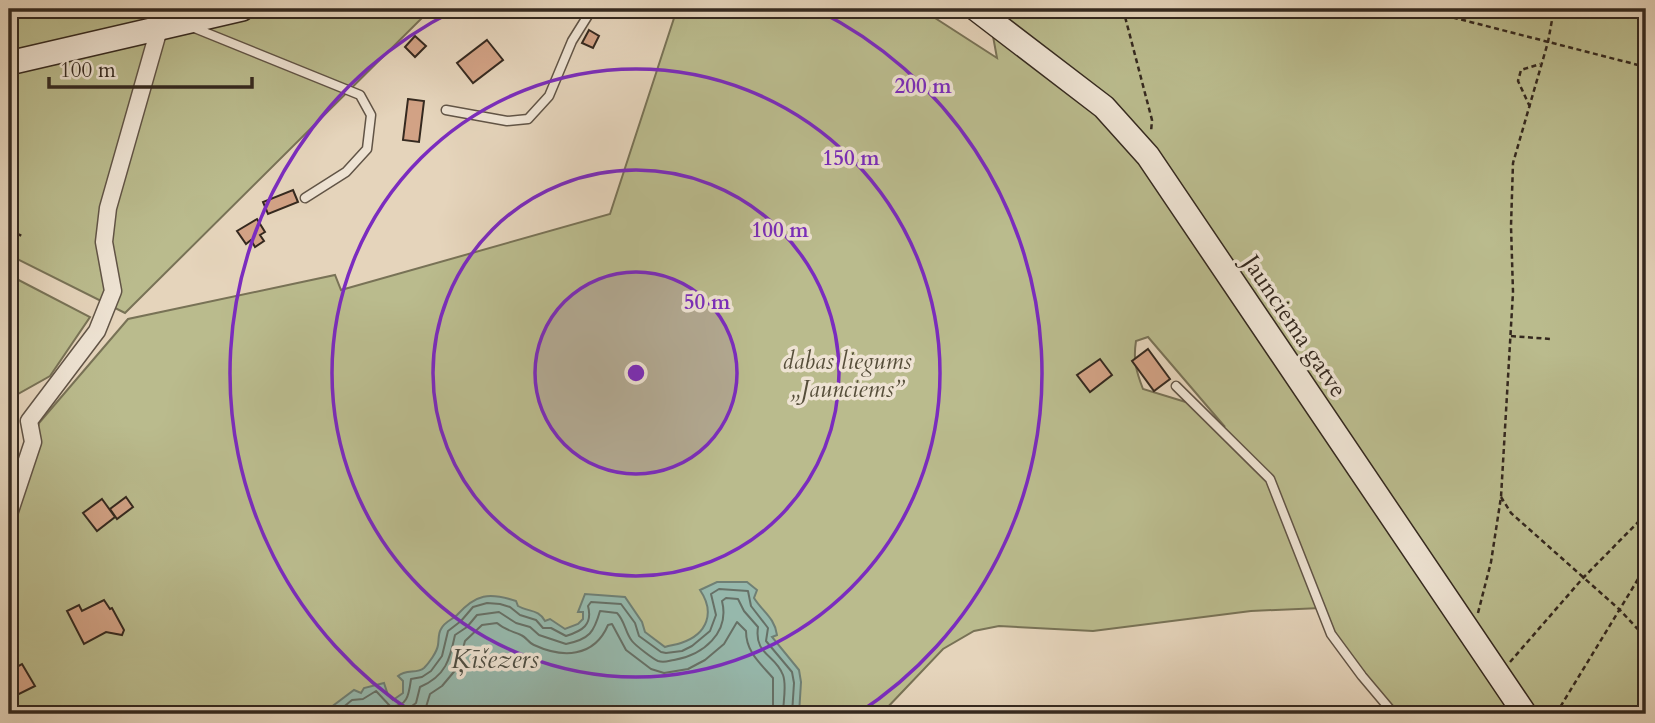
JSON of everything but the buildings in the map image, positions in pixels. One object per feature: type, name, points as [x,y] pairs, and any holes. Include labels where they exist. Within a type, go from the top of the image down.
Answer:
[{"type":"main road","points":[[9,63],[242,9]]},
{"type":"main road","name":"Jaunciema gatve","points":[[976,9],[1104,107],[1149,156],[1525,714]]},
{"type":"street","points":[[9,514],[33,442],[29,421],[97,331],[113,290],[104,242],[108,208],[159,29]]},
{"type":"lane","points":[[446,110],[507,121],[528,119],[550,96],[572,41],[592,9]]},
{"type":"lane","points":[[183,23],[360,95],[371,115],[367,149],[346,172],[305,198]]},
{"type":"lane","points":[[1177,386],[1270,479],[1331,634],[1394,714]]},
{"type":"path","points":[[1123,9],[1152,120],[1149,156]]},
{"type":"path","points":[[1420,9],[1646,67]]},
{"type":"path","points":[[1474,638],[1491,562],[1501,497],[1513,292],[1513,163],[1548,42],[1554,9]]},
{"type":"path","points":[[1530,107],[1518,81],[1521,70],[1542,64]]},
{"type":"path","points":[[9,230],[22,236]]},
{"type":"path","points":[[1511,336],[1550,339]]},
{"type":"path","points":[[1501,497],[1511,513],[1620,610],[1646,638]]},
{"type":"path","points":[[1498,674],[1583,578],[1646,514]]},
{"type":"path","points":[[1556,714],[1646,566]]},
{"type":"green space","points":[[89,9],[431,9],[125,313],[9,255],[9,18],[89,18]]},
{"type":"green space","name":"dabas liegums „Jaunciems”","points":[[677,9],[921,9],[997,58],[988,9],[1646,9],[1646,714],[1394,714],[1331,634],[1321,608],[1251,611],[1093,631],[999,626],[974,631],[943,649],[885,710],[885,714],[9,714],[9,537],[39,423],[128,319],[335,275],[341,290],[610,214]],"holes":[[[1148,337],[1225,427],[1202,407],[1143,389],[1136,365],[1136,341]]]},
{"type":"green space","points":[[9,275],[90,317],[50,376],[9,399]]},
{"type":"water","name":"Ķīšezers","points":[[717,582],[747,582],[757,590],[754,598],[776,629],[777,635],[772,637],[799,670],[799,714],[322,714],[354,690],[361,693],[364,688],[384,683],[393,700],[403,693],[403,681],[398,676],[424,668],[436,651],[443,626],[477,599],[498,596],[516,601],[518,606],[536,613],[545,621],[550,619],[565,629],[583,619],[583,612],[578,612],[585,594],[625,597],[642,622],[645,632],[665,647],[690,639],[703,628],[708,614],[705,598],[700,590]]}]
